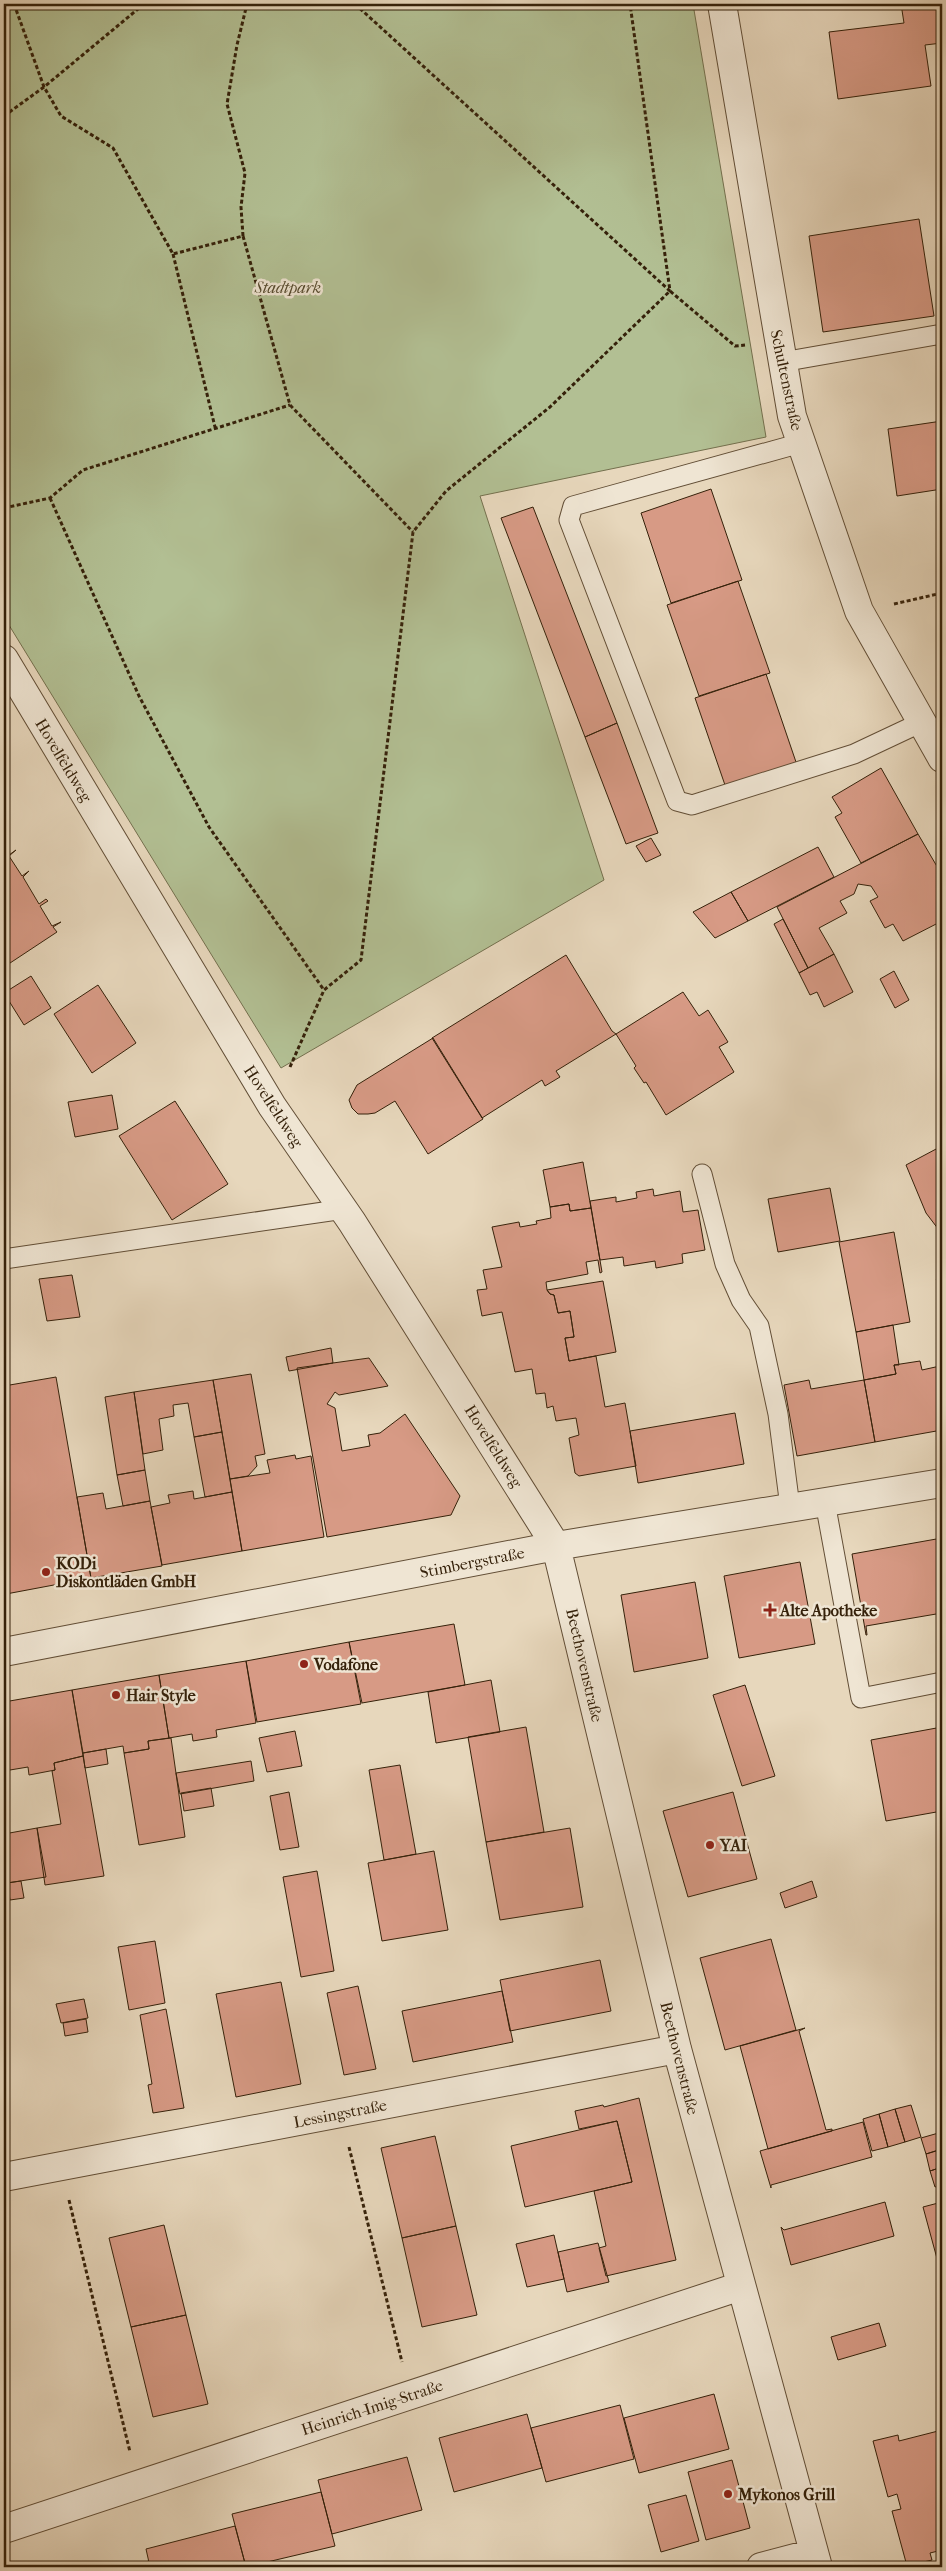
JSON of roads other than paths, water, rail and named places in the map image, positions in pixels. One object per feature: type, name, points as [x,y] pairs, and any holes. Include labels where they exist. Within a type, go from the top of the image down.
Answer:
[{"type":"street","name":"Schultenstraße","points":[[722,4],[792,416],[859,611],[942,758]]},
{"type":"street","name":"Hovelfeldweg","points":[[4,659],[272,1106],[344,1209],[556,1546]]},
{"type":"street","name":"Stimbergstraße","points":[[4,1652],[556,1546],[942,1483]]},
{"type":"street","name":"Beethovenstraße","points":[[556,1546],[677,2049],[816,2560]]},
{"type":"street","name":"Lessingstraße","points":[[4,2177],[677,2049]]},
{"type":"street","name":"Heinrich-Imig-Straße","points":[[4,2529],[741,2286]]},
{"type":"street","points":[[761,2567],[816,2560]]},
{"type":"lane","points":[[781,352],[942,334]]},
{"type":"lane","points":[[801,443],[573,506],[569,520],[677,801],[692,805],[854,754],[922,722]]},
{"type":"lane","points":[[702,1174],[725,1264],[741,1300],[758,1326],[778,1414],[790,1508]]},
{"type":"lane","points":[[4,1259],[344,1209]]},
{"type":"lane","points":[[825,1502],[861,1698],[942,1682]]},
{"type":"place","name":"KODi Diskontläden GmbH","points":[[46,1572]]},
{"type":"place","name":"Alte Apotheke","points":[[770,1610]]},
{"type":"place","name":"Vodafone","points":[[304,1664]]},
{"type":"place","name":"Hair Style","points":[[116,1695]]},
{"type":"place","name":"YAI","points":[[710,1845]]},
{"type":"place","name":"Mykonos Grill","points":[[728,2494]]},
{"type":"park label","name":"Stadtpark","points":[[288,287]]}]
